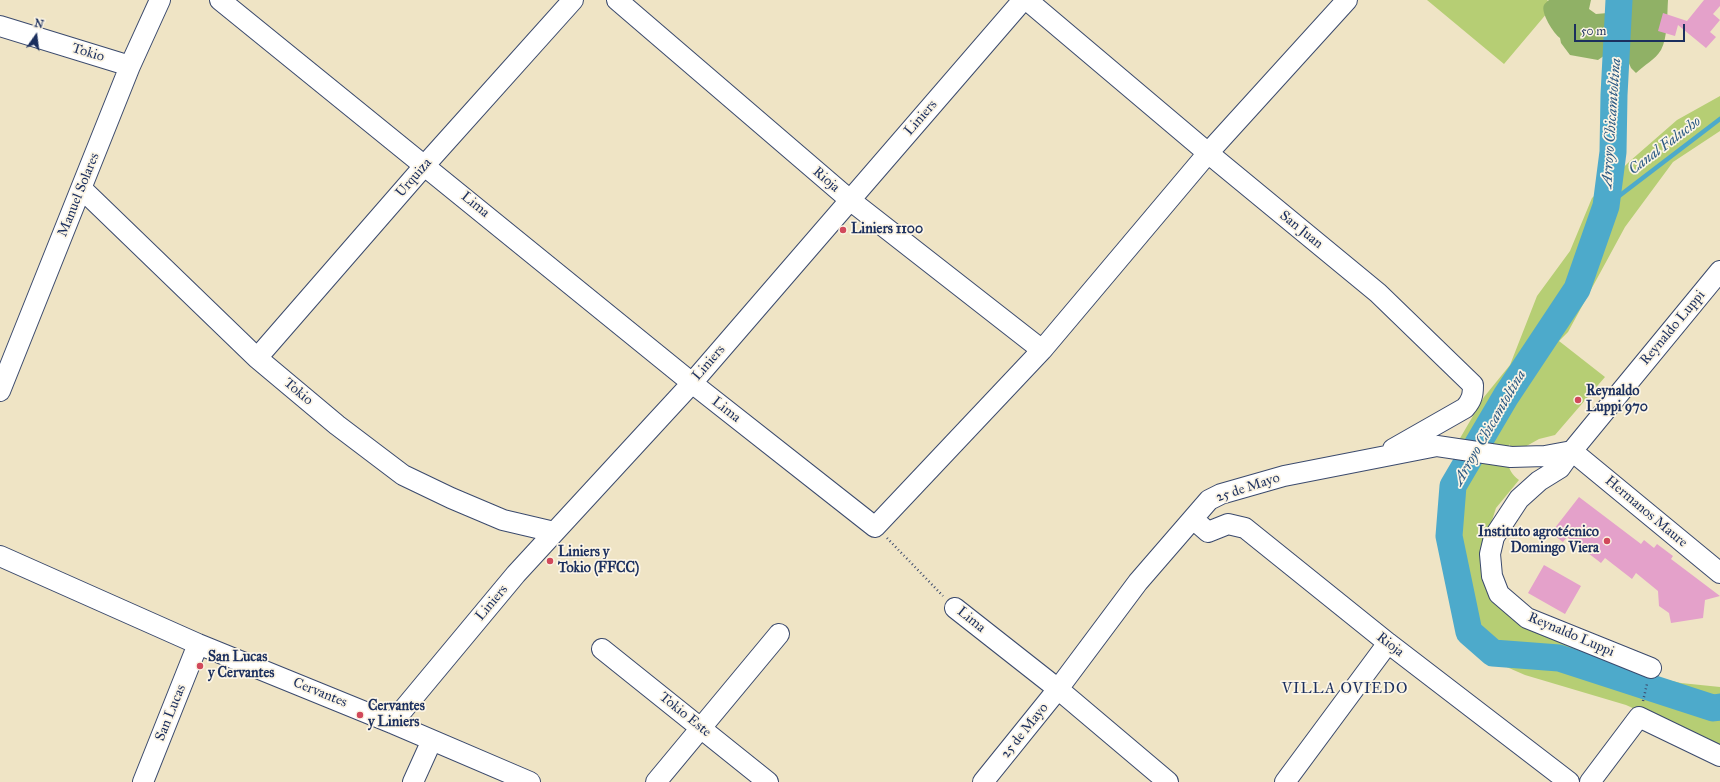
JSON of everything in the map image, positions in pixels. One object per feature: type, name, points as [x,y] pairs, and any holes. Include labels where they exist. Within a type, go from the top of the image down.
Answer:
[{"type":"street","name":"Manuel Solares","points":[[0,391],[130,66],[160,0]]},
{"type":"street","name":"Lima","points":[[220,0],[692,383],[876,527]]},
{"type":"street","name":"Urquiza","points":[[257,358],[425,165],[573,0]]},
{"type":"street","name":"Rioja","points":[[617,0],[850,200],[1042,350]]},
{"type":"street","name":"Liniers","points":[[392,723],[516,574],[692,383],[1023,0]]},
{"type":"street","name":"San Juan","points":[[1027,0],[1208,153],[1378,293],[1473,384],[1473,396],[1465,408],[1378,457]]},
{"type":"street","points":[[876,527],[1042,350],[1208,153],[1347,0]]},
{"type":"street","name":"Tokio","points":[[0,26],[130,66]]},
{"type":"street","name":"Tokio","points":[[82,189],[257,358],[337,425],[403,475],[451,498],[503,520],[554,532]]},
{"type":"street","name":"Reynaldo Luppi","points":[[1650,668],[1527,618],[1499,594],[1492,576],[1490,554],[1494,537],[1519,499],[1539,481],[1560,468],[1572,451],[1720,271]]},
{"type":"street","name":"25 de Mayo","points":[[983,782],[1058,689],[1138,582],[1209,500],[1221,494],[1284,476],[1437,446],[1511,457],[1545,456],[1572,451]]},
{"type":"street","name":"Hermanos Maure","points":[[1572,451],[1720,573]]},
{"type":"street","name":"Rioja","points":[[1193,519],[1208,532],[1228,524],[1245,528],[1388,643],[1569,782]]},
{"type":"street","name":"Cervantes","points":[[0,556],[198,644],[392,723],[530,782]]},
{"type":"street","name":"Lima","points":[[955,608],[1058,689],[1168,782]]},
{"type":"street","points":[[656,782],[780,634]]},
{"type":"street","points":[[1285,782],[1388,643]]},
{"type":"street","name":"San Lucas","points":[[143,782],[198,644]]},
{"type":"street","name":"Tokio Este","points":[[602,649],[768,782]]},
{"type":"street","points":[[1590,782],[1639,717],[1720,756]]},
{"type":"street","points":[[413,782],[432,740]]},
{"type":"path","name":"Lima","points":[[876,527],[955,608]]},
{"type":"path","points":[[1639,717],[1650,668]]},
{"type":"green space","points":[[1427,0],[1547,0],[1553,6],[1504,64]]},
{"type":"green space","points":[[1549,0],[1591,0],[1589,9],[1596,14],[1608,13],[1626,0],[1668,0],[1667,25],[1665,39],[1661,50],[1656,57],[1636,73],[1631,68],[1628,61],[1608,53],[1598,60],[1570,55],[1561,43],[1560,38],[1551,28],[1544,13],[1544,4]]},
{"type":"green space","points":[[1720,96],[1720,131],[1673,162],[1625,227],[1568,332],[1559,341],[1605,377],[1555,435],[1539,439],[1514,453],[1509,444],[1509,468],[1519,480],[1496,508],[1487,536],[1506,611],[1559,642],[1634,672],[1681,683],[1720,687],[1720,747],[1626,705],[1525,675],[1479,655],[1457,626],[1448,594],[1442,531],[1452,466],[1459,440],[1484,397],[1510,365],[1537,296],[1570,251],[1592,198],[1630,161],[1677,120]]},
{"type":"building","points":[[1704,0],[1720,0],[1720,6],[1713,14],[1720,20],[1710,32],[1716,37],[1706,48],[1678,25],[1675,36],[1658,31],[1663,13],[1687,21]]},
{"type":"building","name":"Instituto agrotécnico Domingo Viera","points":[[1579,497],[1641,544],[1644,540],[1654,548],[1657,544],[1673,556],[1671,559],[1720,596],[1705,600],[1703,618],[1671,623],[1669,613],[1659,606],[1658,591],[1636,573],[1632,579],[1605,558],[1601,563],[1567,537],[1563,542],[1551,533]]},
{"type":"building","points":[[1544,565],[1581,586],[1565,614],[1528,593]]},
{"type":"waterway","name":"Arroyo Chicamtoltina","points":[[1619,0],[1614,95],[1613,152],[1606,206],[1577,289],[1506,396],[1453,486],[1449,536],[1469,632],[1493,653],[1559,658],[1713,708],[1720,707]]},
{"type":"waterway","name":"Canal Falucho","points":[[1606,206],[1720,119]]},
{"type":"place","name":"Liniers 1100","points":[[843,230]]},
{"type":"place","name":"Reynaldo Luppi 970","points":[[1578,400]]},
{"type":"place","name":"Instituto agrotécnico Domingo Viera","points":[[1607,541]]},
{"type":"place","name":"Liniers y Tokio (FFCC)","points":[[550,561]]},
{"type":"place","name":"San Lucas y Cervantes","points":[[200,666]]},
{"type":"place","name":"Cervantes y Liniers","points":[[360,715]]},
{"type":"district","name":"VILLA OVIEDO","points":[[1345,689]]}]
